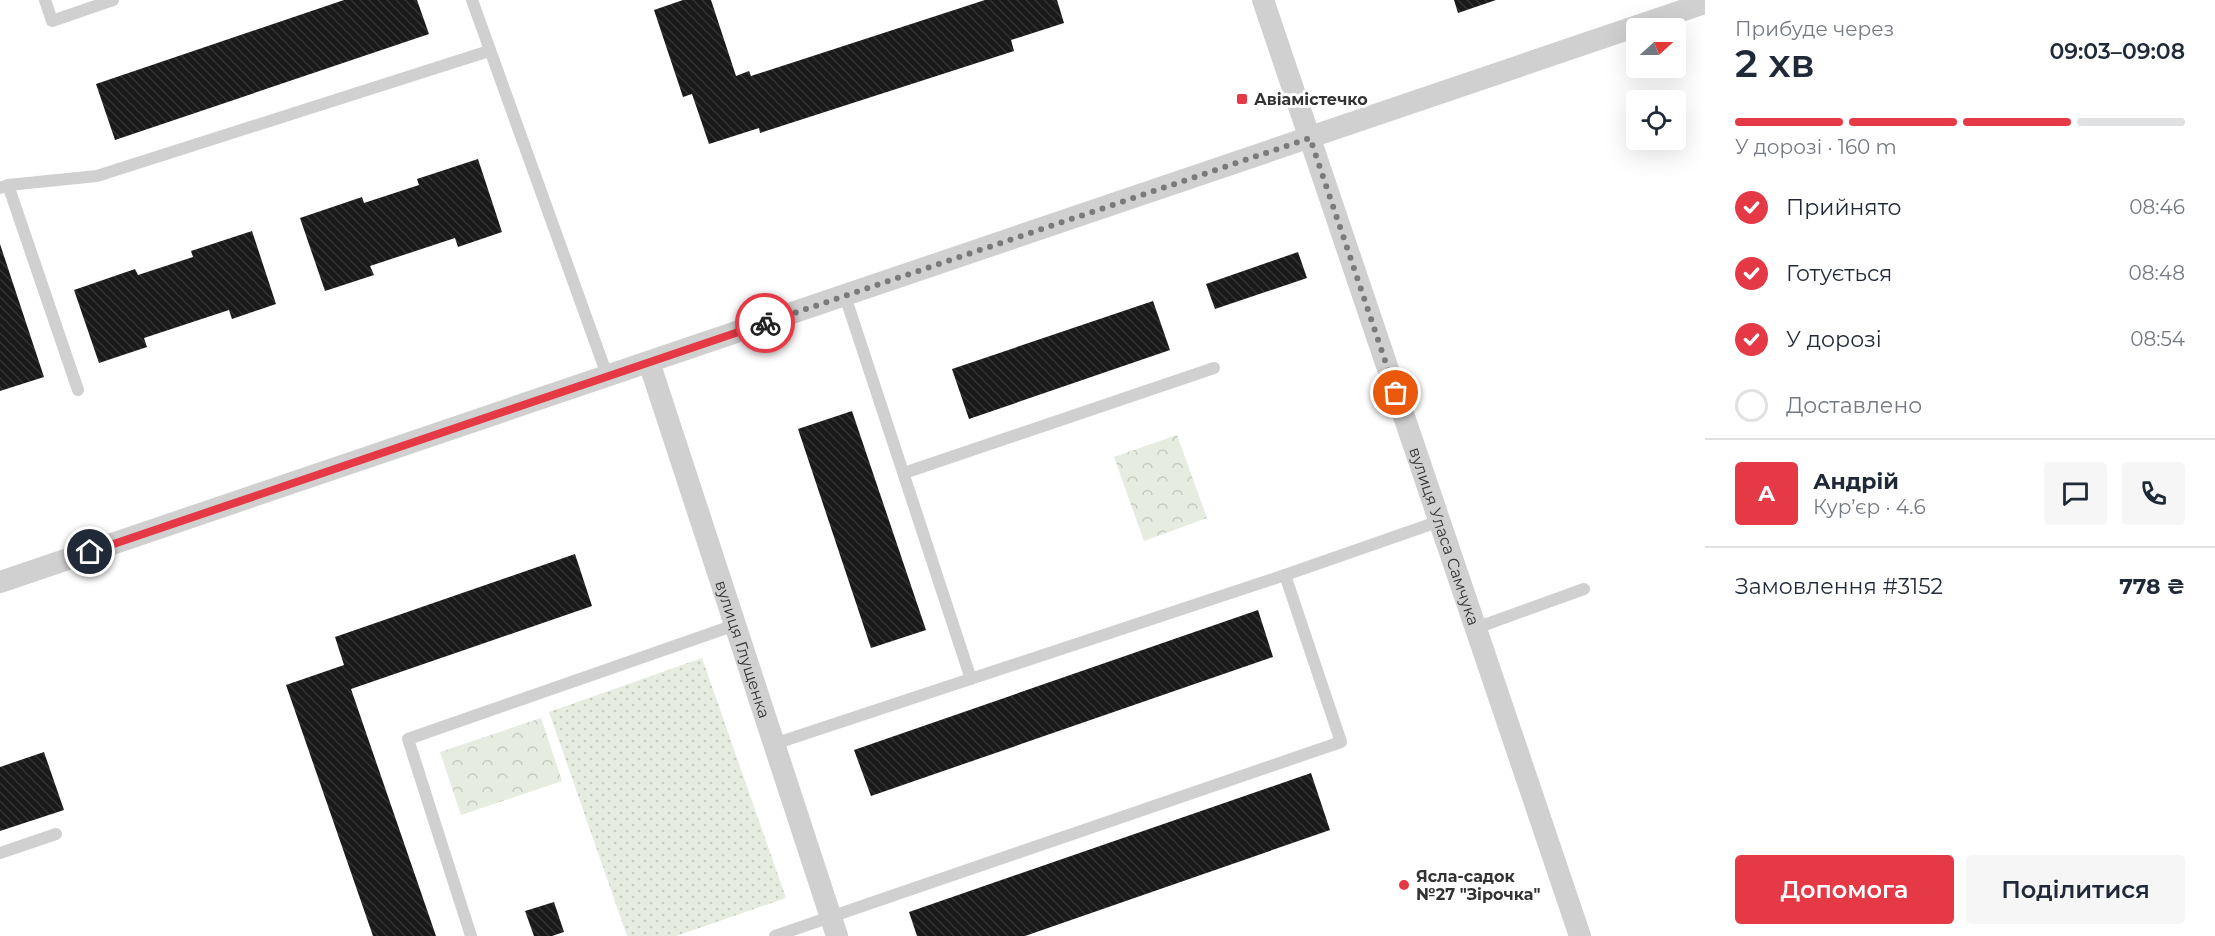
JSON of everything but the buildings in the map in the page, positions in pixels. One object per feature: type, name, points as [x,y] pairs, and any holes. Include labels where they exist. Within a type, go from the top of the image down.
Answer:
[{"type":"street","name":"вулиця Уласа Самчука","points":[[1263,0],[1580,936]]},
{"type":"street","points":[[0,582],[1705,3]]},
{"type":"street","name":"вулиця Глущенка","points":[[649,362],[834,927]]},
{"type":"lane","points":[[45,0],[52,21],[113,0]]},
{"type":"lane","points":[[472,0],[607,375]]},
{"type":"lane","points":[[78,390],[4,187],[97,176],[489,51]]},
{"type":"lane","points":[[845,296],[971,679]]},
{"type":"lane","points":[[904,473],[1214,368]]},
{"type":"lane","points":[[774,744],[1285,575],[1440,521]]},
{"type":"lane","points":[[775,936],[834,927],[1341,742],[1285,575]]},
{"type":"lane","points":[[1476,628],[1584,589]]},
{"type":"lane","points":[[471,936],[408,739],[735,626]]},
{"type":"lane","points":[[0,853],[56,834]]},
{"type":"green space","points":[[1177,435],[1207,518],[1144,541],[1114,457]]},
{"type":"green space","points":[[702,658],[786,898],[676,936],[627,936],[549,712]]},
{"type":"green space","points":[[541,718],[562,781],[461,815],[440,752]]},
{"type":"way so far","points":[[765,323],[1310,138],[1396,393]]},
{"type":"place","name":"Авіамістечко","points":[[1242,99]]},
{"type":"place","name":"Ясла-садок №27 \"Зірочка\"","points":[[1404,885]]},
{"type":"route","points":[[90,552],[765,323]]}]
